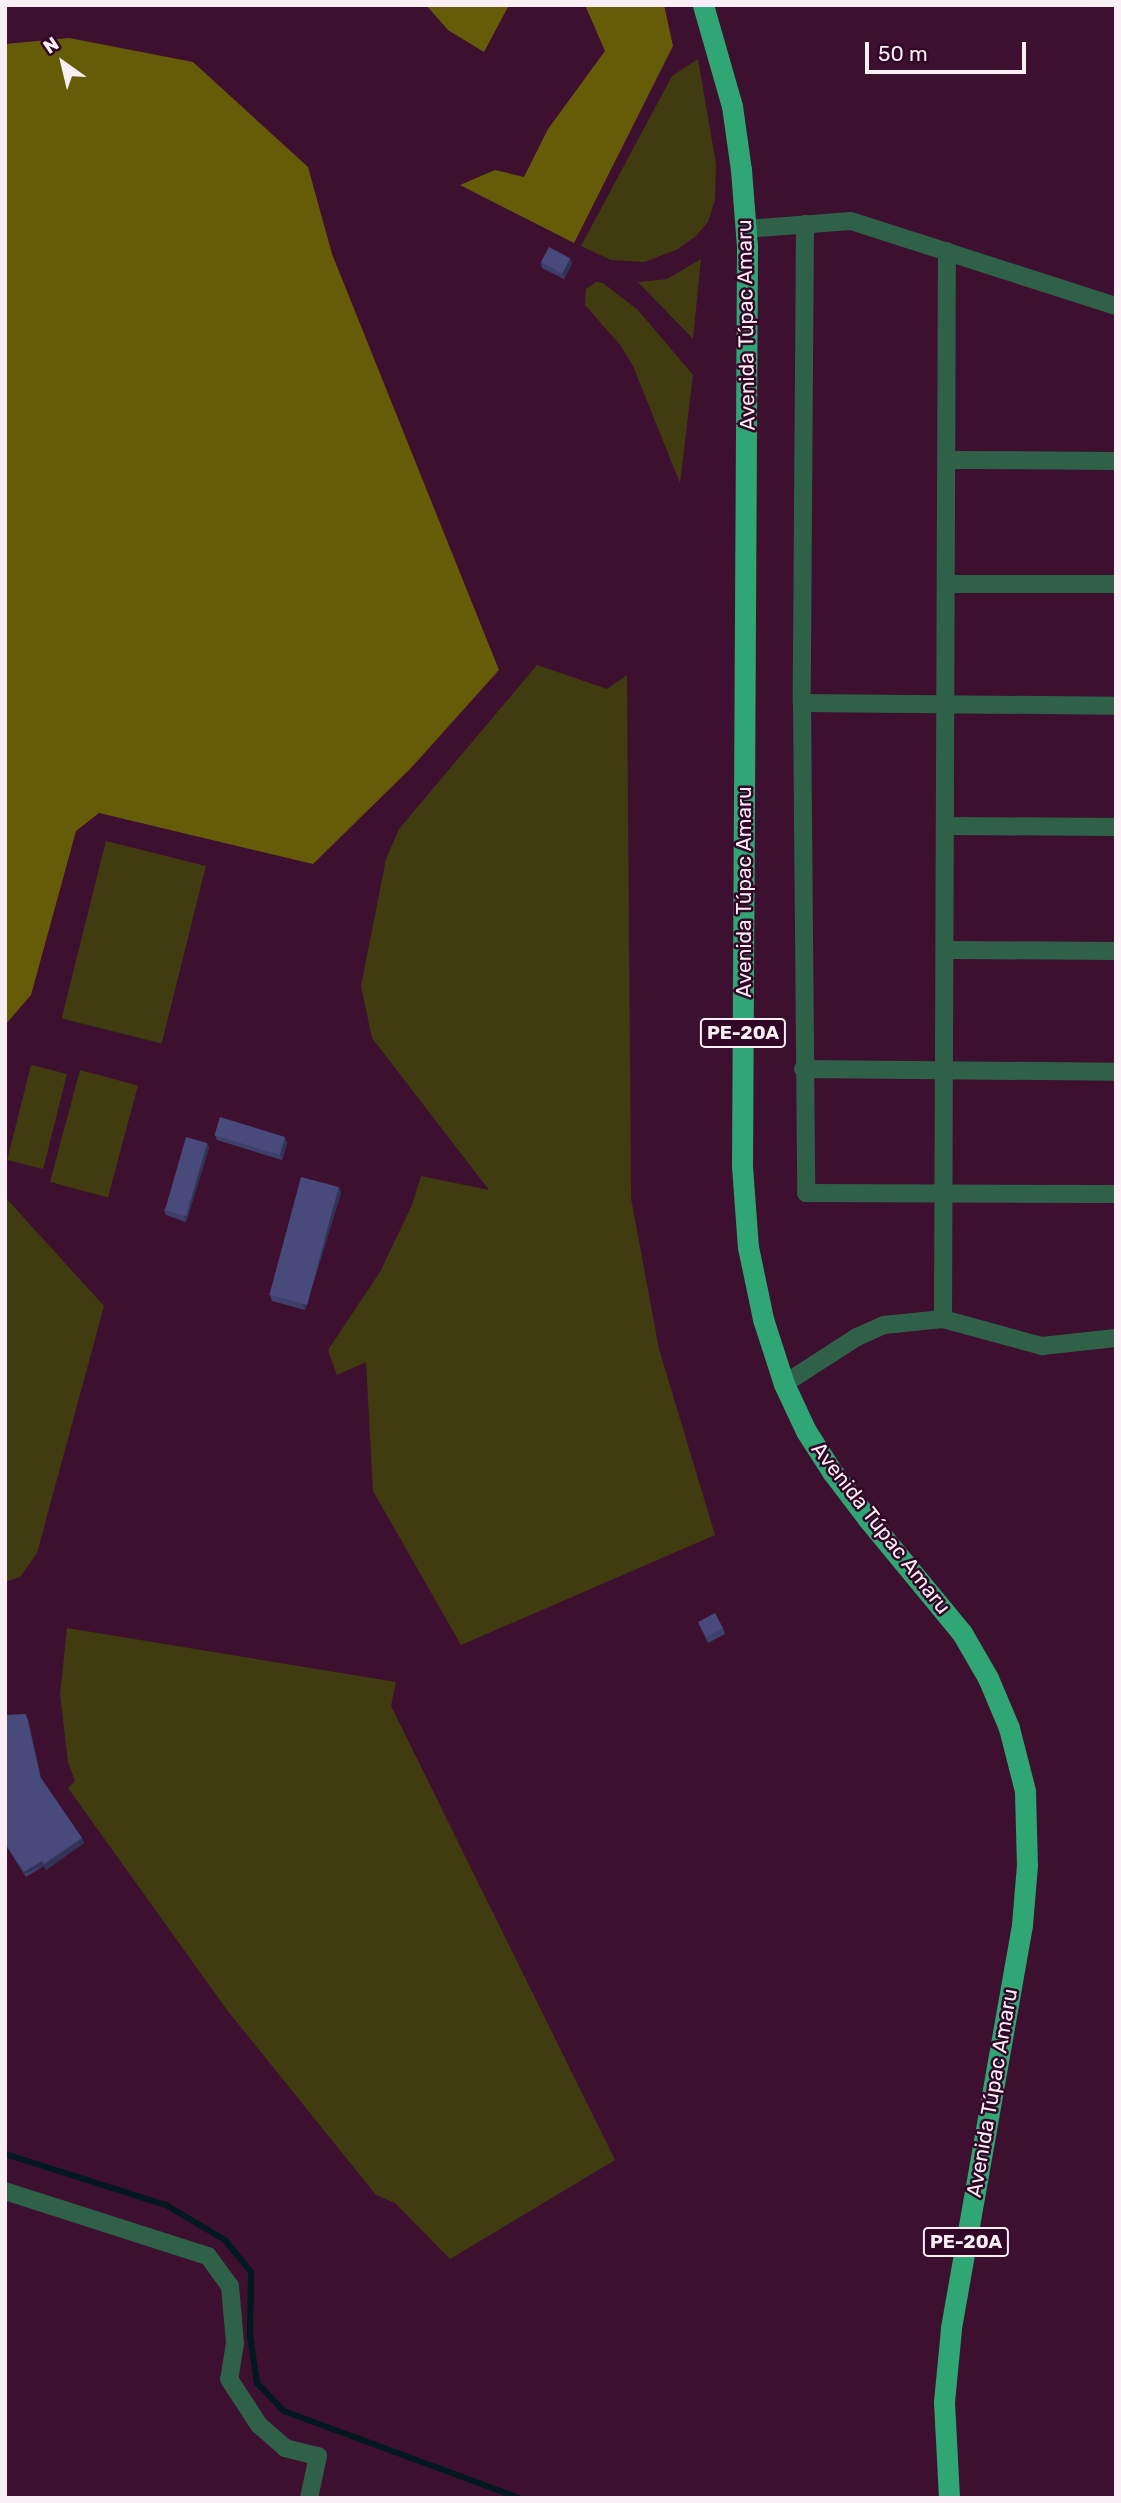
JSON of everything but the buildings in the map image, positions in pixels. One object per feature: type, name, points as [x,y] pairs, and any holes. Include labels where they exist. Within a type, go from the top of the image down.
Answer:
[{"type":"highway","name":"Avenida Túpac Amaru","points":[[703,5],[732,106],[741,170],[745,229],[748,359],[742,1166],[748,1247],[763,1319],[784,1384],[806,1431],[833,1473],[962,1633],[988,1678],[1009,1728],[1025,1791],[1027,1865],[1022,1925],[951,2329],[944,2402],[949,2498]]},
{"type":"street","points":[[745,229],[851,221],[1116,306]]},
{"type":"street","points":[[805,224],[802,703],[806,1193],[1116,1194]]},
{"type":"street","points":[[943,1319],[947,251]]},
{"type":"street","points":[[947,460],[1116,461]]},
{"type":"street","points":[[946,584],[1116,584]]},
{"type":"street","points":[[802,703],[1116,706]]},
{"type":"street","points":[[945,826],[1116,827]]},
{"type":"street","points":[[945,950],[1116,951]]},
{"type":"street","points":[[803,1069],[1116,1072]]},
{"type":"street","points":[[784,1384],[857,1337],[884,1325],[943,1319],[1042,1346],[1116,1338]]},
{"type":"street","points":[[5,2191],[208,2256],[230,2286],[235,2343],[229,2379],[259,2425],[285,2448],[318,2456],[309,2498]]},
{"type":"shaded area","points":[[426,5],[509,5],[484,52],[448,30]]},
{"type":"shaded area","points":[[585,5],[664,5],[673,46],[574,243],[460,185],[495,170],[524,177],[548,129],[605,51]]},
{"type":"shaded area","points":[[69,38],[193,62],[308,167],[332,254],[499,670],[411,768],[313,864],[99,813],[76,831],[31,995],[5,1025],[5,44]]},
{"type":"shaded area","points":[[698,59],[716,164],[715,200],[708,222],[695,237],[676,250],[644,262],[611,260],[581,246],[672,76]]},
{"type":"shaded area","points":[[701,259],[693,339],[638,282],[667,279]]},
{"type":"shaded area","points":[[596,282],[603,283],[638,310],[693,375],[680,483],[633,366],[621,346],[585,305],[586,289]]},
{"type":"shaded area","points":[[537,665],[607,689],[627,675],[631,1198],[659,1349],[715,1535],[461,1645],[373,1491],[366,1362],[337,1375],[328,1350],[380,1272],[412,1205],[421,1176],[489,1190],[372,1038],[361,986],[386,859],[399,829]]},
{"type":"shaded area","points":[[106,841],[206,866],[162,1043],[62,1019]]},
{"type":"shaded area","points":[[31,1065],[67,1074],[43,1169],[7,1160]]},
{"type":"shaded area","points":[[80,1070],[138,1086],[108,1198],[50,1182]]},
{"type":"shaded area","points":[[5,1197],[104,1306],[37,1553],[20,1577],[5,1582]]},
{"type":"shaded area","points":[[67,1628],[396,1682],[391,1706],[615,2160],[450,2259],[395,2203],[376,2195],[227,2010],[68,1788],[75,1781],[68,1762],[60,1694]]},
{"type":"waterway","points":[[5,2154],[166,2205],[225,2240],[251,2272],[250,2335],[257,2383],[284,2411],[519,2498]]}]
